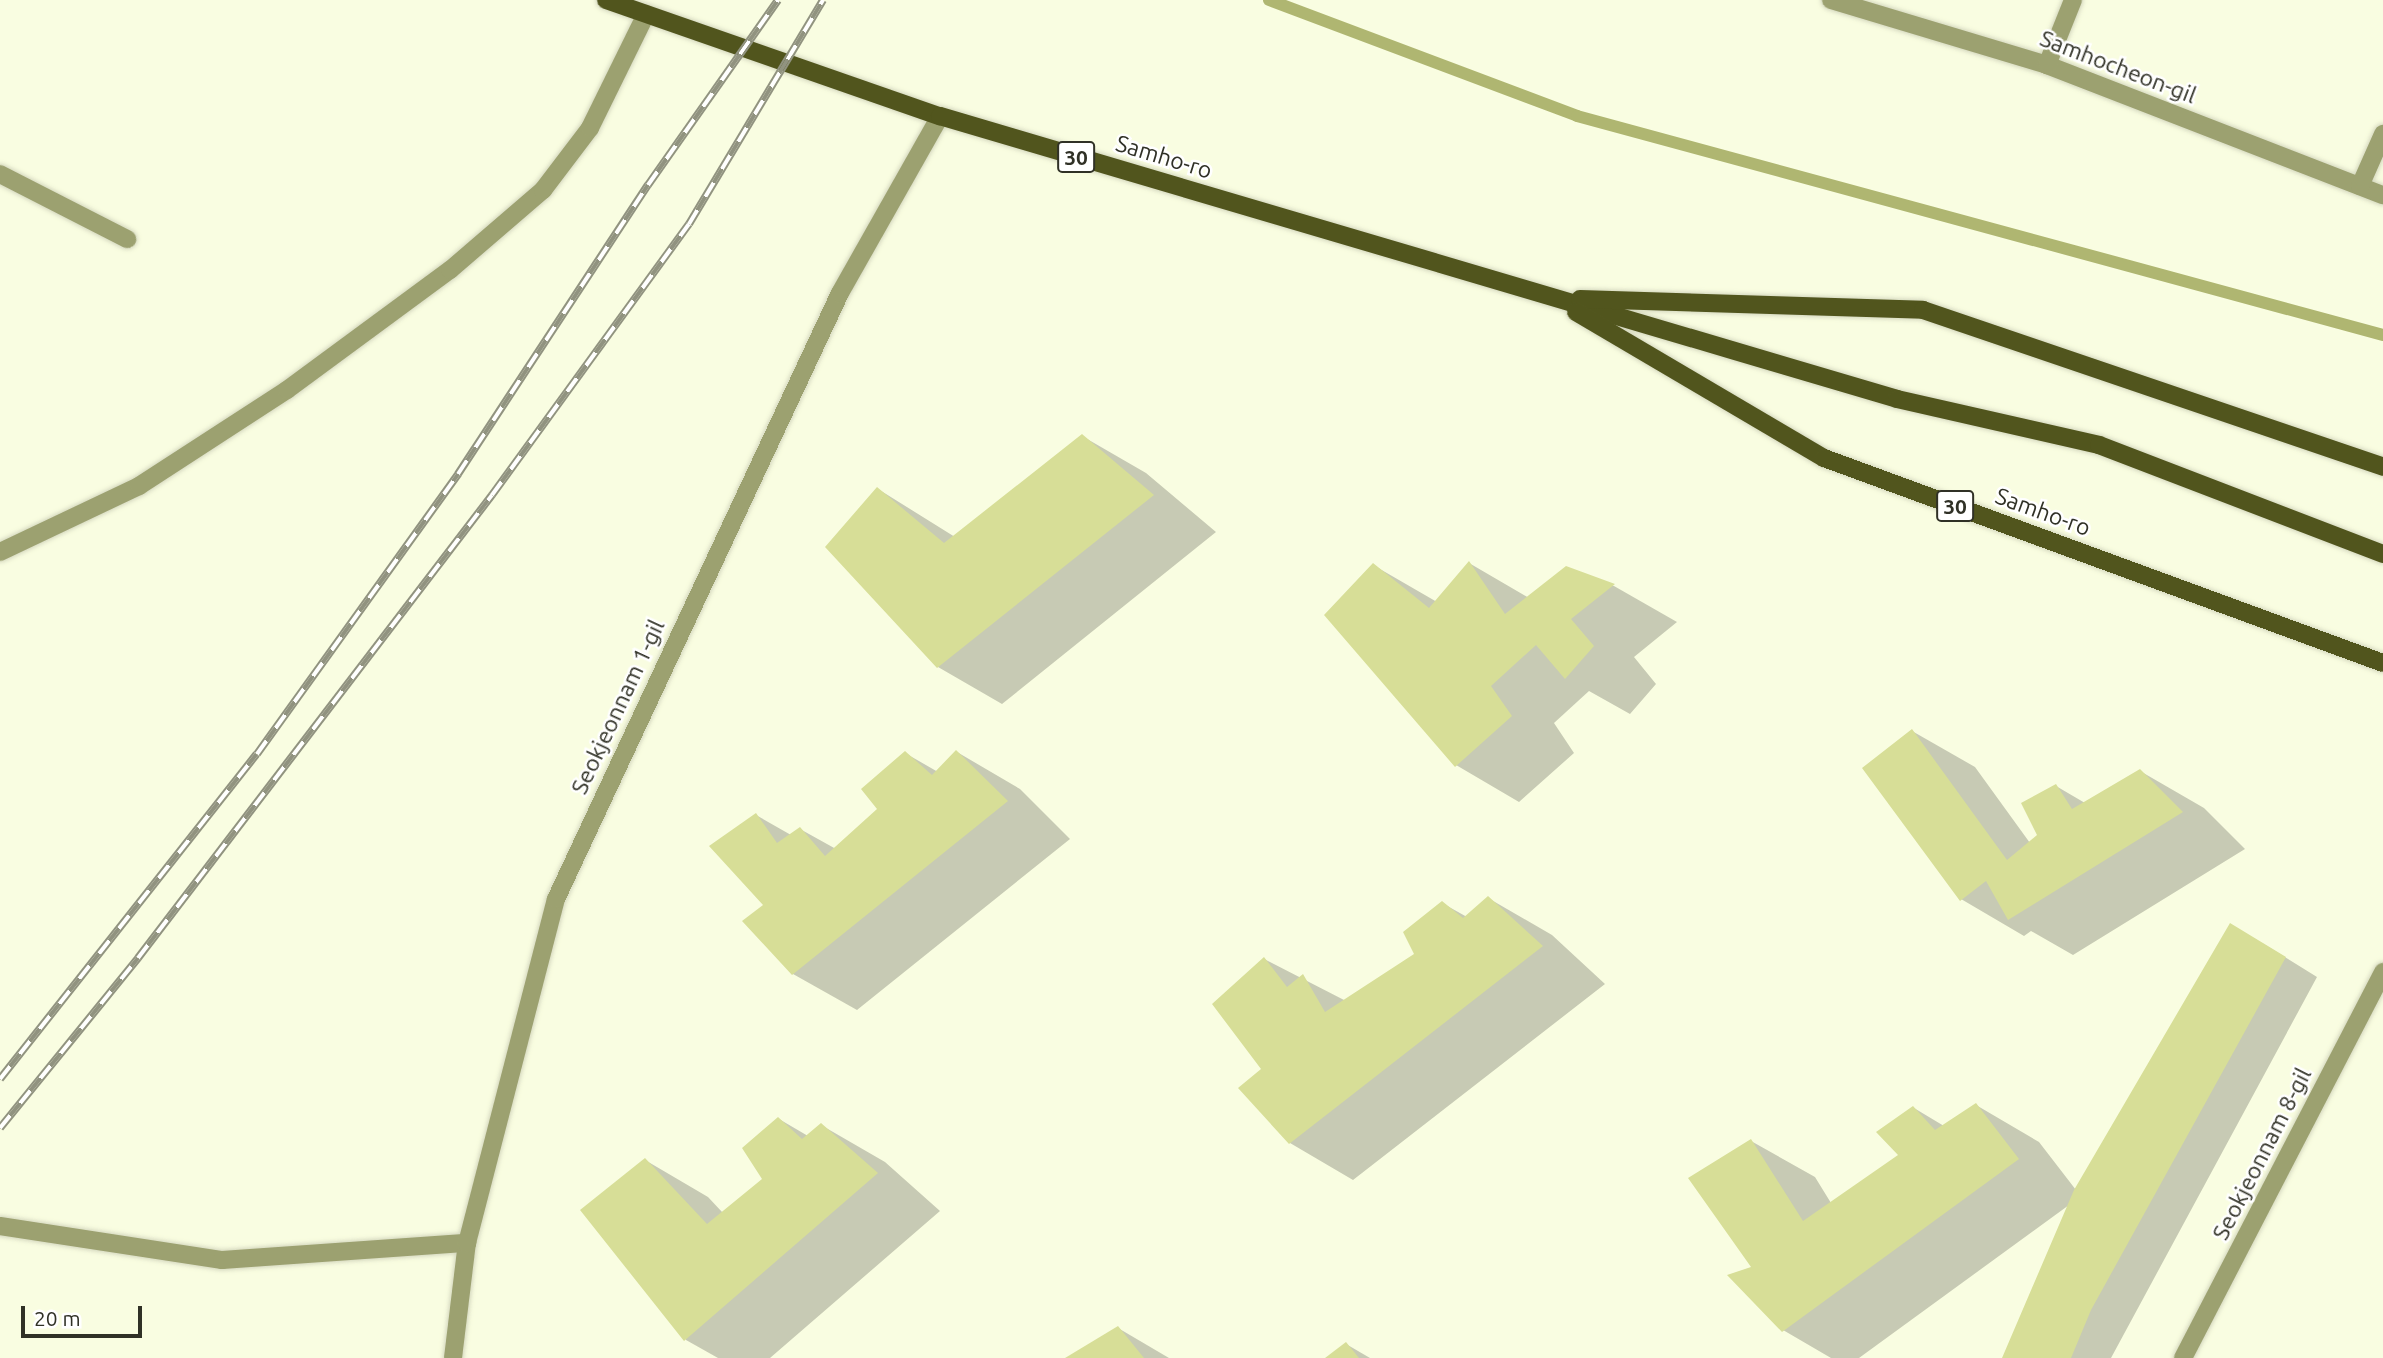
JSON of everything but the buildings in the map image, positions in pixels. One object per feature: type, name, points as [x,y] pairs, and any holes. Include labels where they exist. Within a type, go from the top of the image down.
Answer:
[{"type":"main road","name":"Samho-ro","points":[[606,0],[940,116],[1897,399],[2099,445],[2383,554]]},
{"type":"main road","name":"Samho-ro","points":[[1552,298],[1923,310],[2383,467]]},
{"type":"main road","name":"Samho-ro","points":[[1552,298],[1824,458],[2383,663]]},
{"type":"street","name":"Samhocheon-gil","points":[[1831,0],[2047,65],[2383,195]]},
{"type":"street","points":[[2047,65],[2073,0]]},
{"type":"street","points":[[0,552],[139,486],[287,390],[450,270],[543,190],[590,128],[646,14]]},
{"type":"street","name":"Seokjeonnam 1-gil","points":[[453,1358],[467,1243],[556,899],[840,293],[940,116]]},
{"type":"street","points":[[2360,186],[2383,134]]},
{"type":"street","points":[[0,174],[127,239]]},
{"type":"street","name":"Seokjeonnam 8-gil","points":[[2183,1358],[2383,972]]},
{"type":"street","points":[[0,1226],[222,1261],[467,1243]]},
{"type":"waterway","points":[[1269,0],[1577,116],[2383,335]]},
{"type":"railway","points":[[0,1079],[257,754],[458,474],[648,185],[778,0]]},
{"type":"railway","points":[[0,1128],[138,958],[492,495],[689,224],[823,0]]}]
